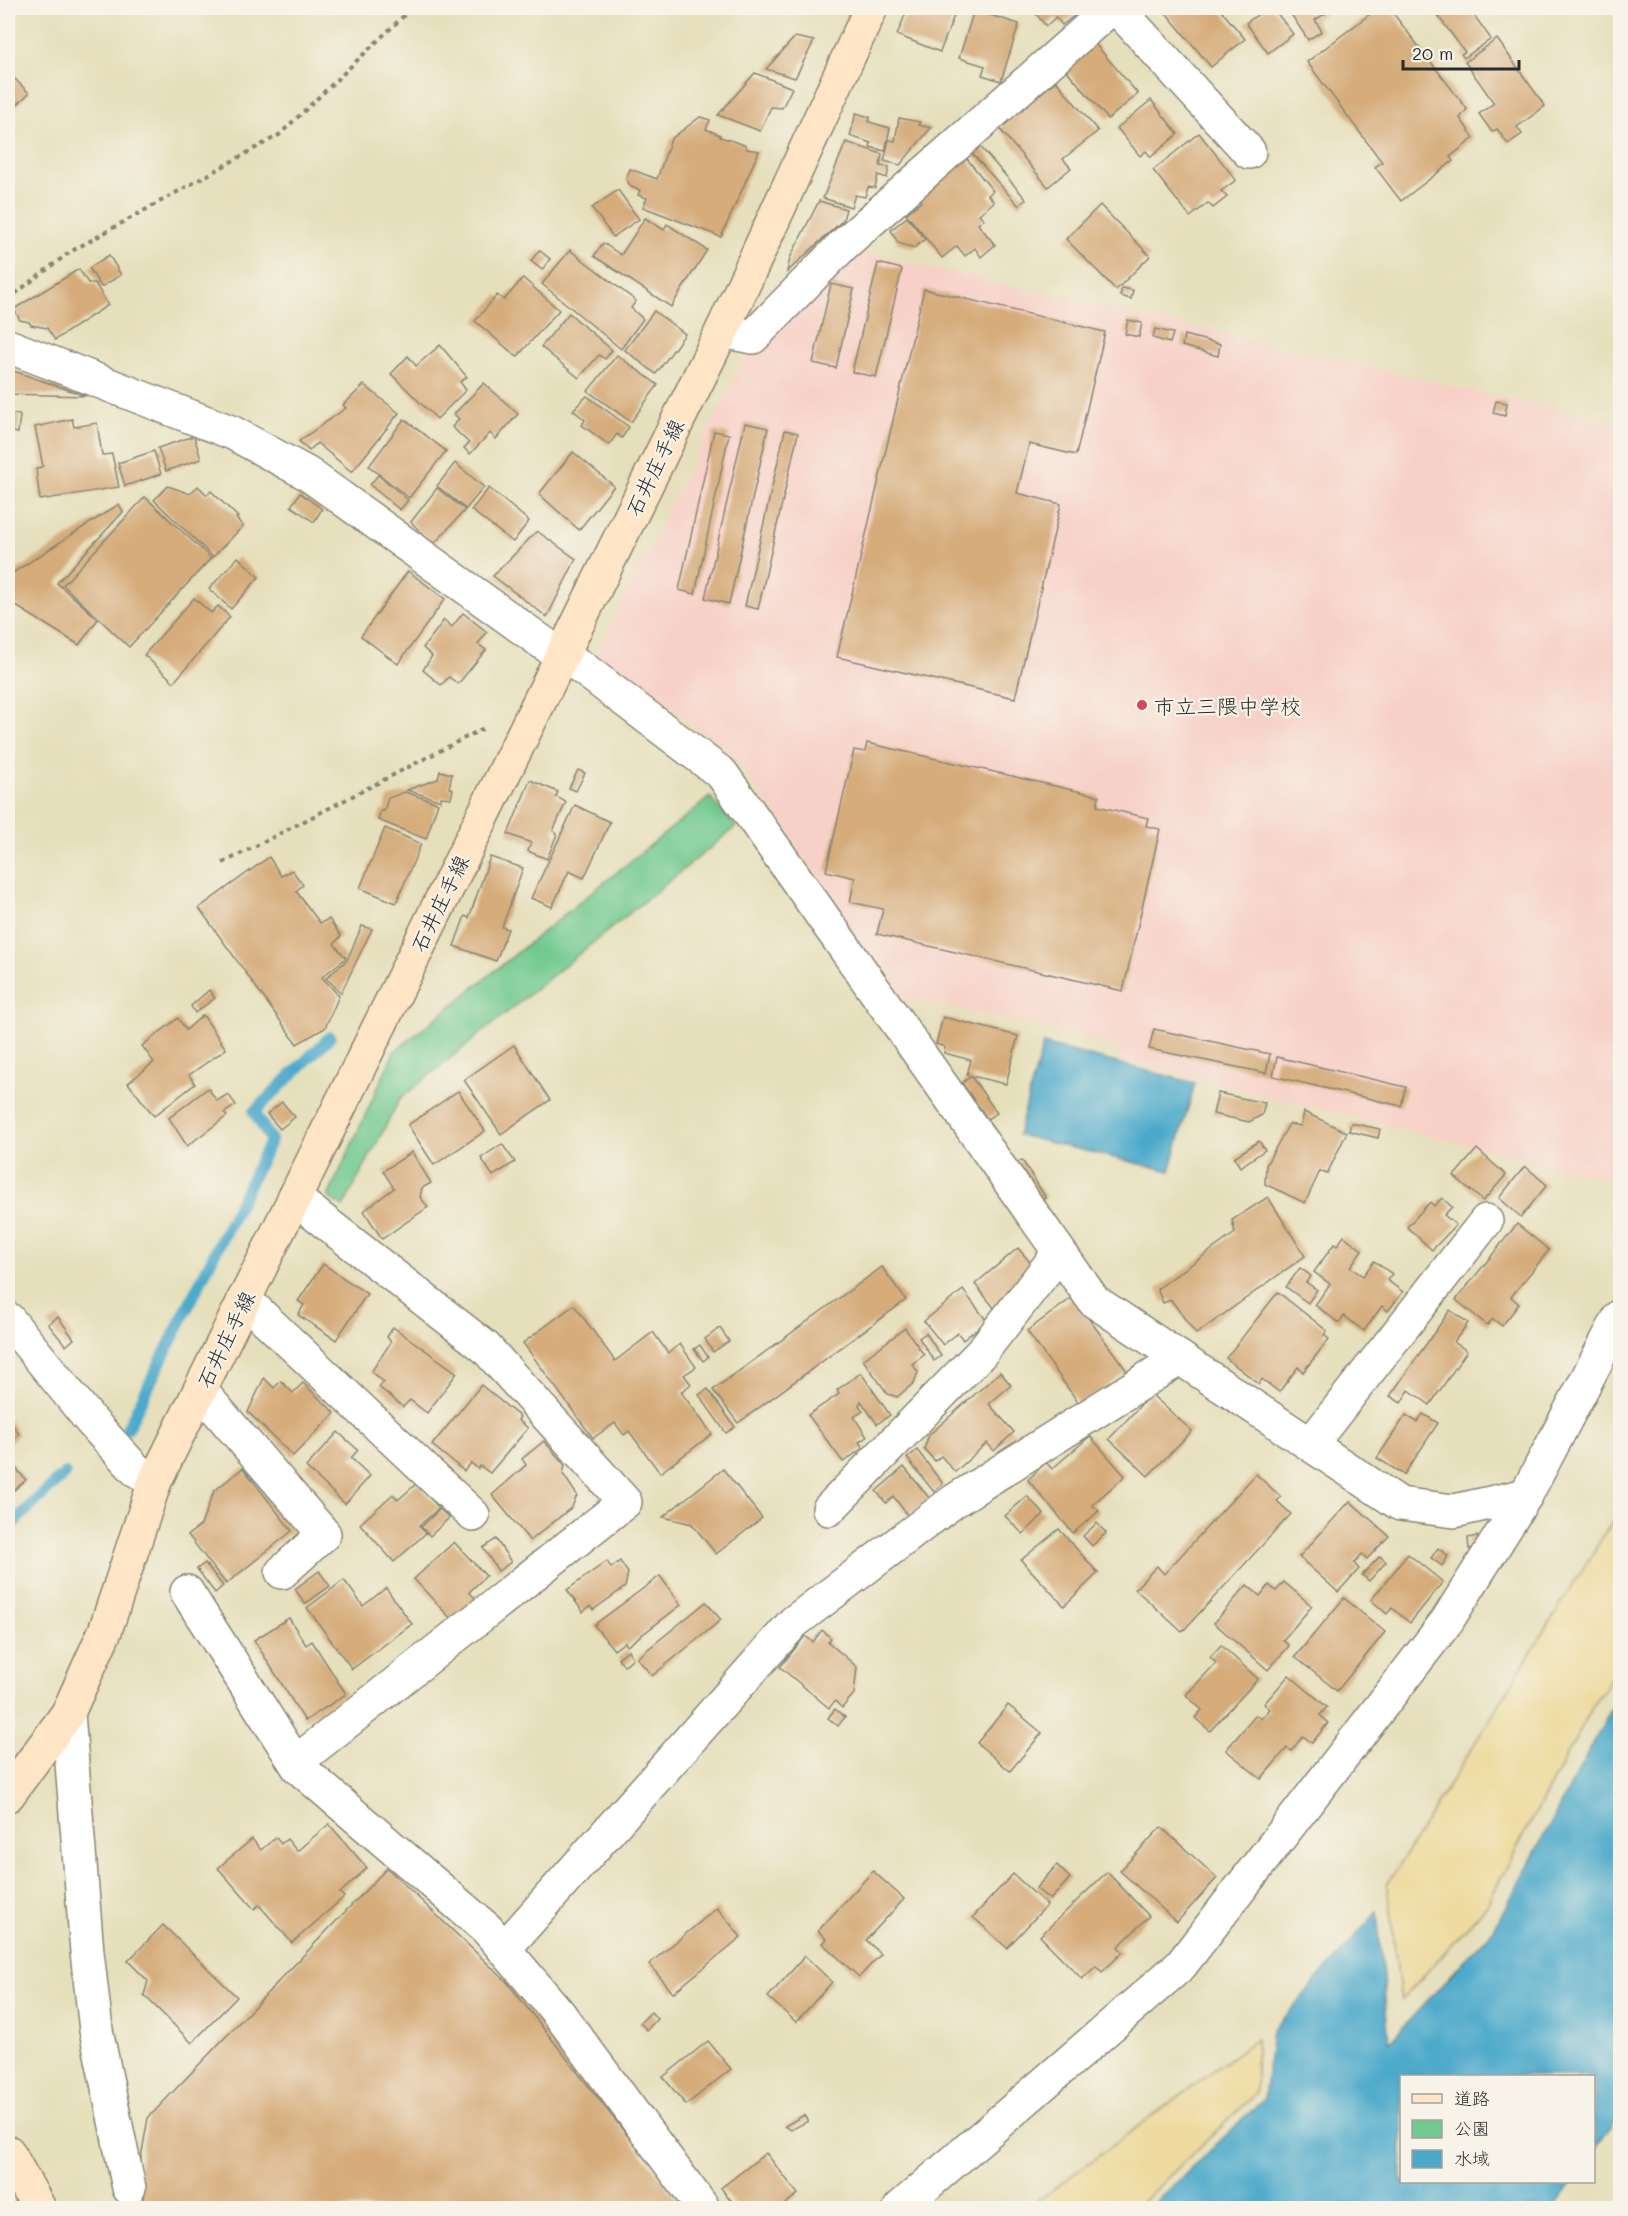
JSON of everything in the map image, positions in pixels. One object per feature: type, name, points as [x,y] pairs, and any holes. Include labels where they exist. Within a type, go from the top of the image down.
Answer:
[{"type":"street","name":"石井庄手線","points":[[8,1795],[68,1713],[105,1631],[155,1481],[560,655],[722,331],[871,8]]},
{"type":"street","points":[[722,331],[753,337],[842,246],[1111,8]]},
{"type":"street","points":[[1117,8],[1249,152]]},
{"type":"street","points":[[8,346],[232,433],[308,474],[560,655],[581,667],[722,774],[1094,1301],[1400,1504],[1454,1511],[1526,1494]]},
{"type":"street","points":[[294,1198],[484,1347],[625,1502],[296,1762]]},
{"type":"street","points":[[1311,1444],[1485,1221]]},
{"type":"street","points":[[829,1509],[981,1353],[1059,1253]]},
{"type":"street","points":[[244,1299],[473,1515]]},
{"type":"street","points":[[900,2208],[1181,1965],[1447,1621],[1526,1494],[1620,1316]]},
{"type":"street","points":[[8,1319],[91,1421],[136,1470],[155,1481]]},
{"type":"street","points":[[504,1949],[794,1622],[954,1501],[1180,1358]]},
{"type":"street","points":[[200,1390],[324,1534],[282,1572]]},
{"type":"street","points":[[187,1592],[296,1762],[487,1929],[560,2015],[703,2208]]},
{"type":"street","points":[[68,1713],[87,1952],[96,2030],[129,2188]]},
{"type":"street","points":[[8,2152],[39,2208]]},
{"type":"path","points":[[8,299],[70,252],[279,135],[412,8]]},
{"type":"path","points":[[223,863],[491,725]]},
{"type":"shaded area","name":"市立三隈中学校","points":[[860,252],[1620,424],[1620,1163],[1613,1181],[1119,1059],[1116,1045],[897,995],[733,755],[596,654],[746,356]]},
{"type":"green space","points":[[710,797],[736,827],[400,1099],[343,1207],[328,1197],[394,1052]]},
{"type":"sand","points":[[1620,1509],[1620,1666],[1598,1697],[1486,1906],[1401,2001],[1387,1885]]},
{"type":"sand","points":[[1256,2039],[1256,2093],[1136,2208],[1028,2208]]},
{"type":"water","points":[[1043,1044],[1195,1083],[1170,1171],[1018,1135]]},
{"type":"water","points":[[1620,1697],[1620,2114],[1595,2151],[1595,2075],[1400,2075],[1400,2183],[1572,2183],[1554,2208],[1150,2208],[1264,2099],[1272,2031],[1377,1912],[1389,2042],[1494,1929]]},
{"type":"building","points":[[901,8],[957,8],[940,52],[897,35],[905,15],[900,10]]},
{"type":"building","points":[[1031,8],[1076,8],[1079,12],[1062,25],[1056,17],[1046,26]]},
{"type":"building","points":[[1162,8],[1194,8],[1197,11],[1200,8],[1219,8],[1245,39],[1211,67]]},
{"type":"building","points":[[1267,8],[1273,8],[1293,34],[1268,53],[1246,23]]},
{"type":"building","points":[[1287,8],[1334,8],[1315,20],[1322,31],[1308,40]]},
{"type":"building","points":[[1378,8],[1389,8],[1467,109],[1460,118],[1474,138],[1450,157],[1453,161],[1401,201],[1375,167],[1382,162],[1307,62]]},
{"type":"building","points":[[1432,8],[1469,8],[1491,39],[1464,58],[1461,54],[1465,52]]},
{"type":"building","points":[[974,10],[1019,24],[1001,81],[982,75],[985,66],[959,58]]},
{"type":"building","points":[[795,37],[814,41],[795,78],[766,69]]},
{"type":"building","points":[[1497,39],[1545,106],[1517,127],[1522,134],[1508,144],[1497,129],[1492,132],[1479,114],[1494,103],[1465,62]]},
{"type":"building","points":[[1092,40],[1138,94],[1108,119],[1062,65]]},
{"type":"building","points":[[8,72],[29,93],[12,110],[8,106]]},
{"type":"building","points":[[755,73],[792,88],[782,108],[771,107],[760,131],[718,115]]},
{"type":"building","points":[[1056,81],[1098,131],[1063,159],[1071,168],[1048,187],[999,128]]},
{"type":"building","points":[[1151,100],[1178,134],[1151,157],[1146,151],[1140,156],[1117,128]]},
{"type":"building","points":[[856,113],[870,117],[869,122],[890,128],[885,151],[870,147],[871,143],[850,136]]},
{"type":"building","points":[[700,117],[710,120],[706,129],[720,137],[745,145],[747,149],[759,151],[721,237],[643,207],[647,198],[638,195],[640,190],[631,187],[626,179],[630,169],[657,179],[671,139]]},
{"type":"building","points":[[899,118],[920,122],[919,125],[931,128],[900,165],[884,161],[889,140],[895,141]]},
{"type":"building","points":[[1199,133],[1236,180],[1221,191],[1227,197],[1213,208],[1208,203],[1190,217],[1153,170]]},
{"type":"building","points":[[846,142],[882,154],[880,166],[889,167],[887,178],[878,175],[875,188],[868,187],[865,197],[855,195],[851,207],[823,198]]},
{"type":"building","points":[[977,143],[1026,199],[1019,206],[969,150]]},
{"type":"building","points":[[967,159],[993,191],[988,195],[994,202],[979,214],[984,219],[978,224],[995,245],[981,257],[975,248],[965,256],[957,246],[942,258],[906,214],[922,201],[920,197]]},
{"type":"building","points":[[618,190],[639,219],[613,237],[592,208]]},
{"type":"building","points":[[819,201],[846,209],[843,220],[787,272],[790,258]]},
{"type":"building","points":[[1100,205],[1150,256],[1116,290],[1066,239]]},
{"type":"building","points":[[907,217],[925,239],[914,248],[898,243],[891,230]]},
{"type":"building","points":[[645,218],[664,230],[667,224],[707,250],[671,307],[594,256],[603,243],[621,255]]},
{"type":"building","points":[[539,250],[550,259],[542,270],[531,261]]},
{"type":"building","points":[[570,250],[636,301],[631,308],[643,319],[621,349],[542,284]]},
{"type":"building","points":[[109,255],[121,275],[101,287],[89,268]]},
{"type":"building","points":[[878,263],[902,269],[876,377],[852,372]]},
{"type":"building","points":[[79,269],[88,283],[95,283],[108,305],[55,340],[47,328],[20,320],[14,309]]},
{"type":"building","points":[[523,278],[559,310],[517,357],[475,321],[497,295],[504,300]]},
{"type":"building","points":[[831,284],[854,289],[836,368],[813,363]]},
{"type":"building","points":[[1122,288],[1133,290],[1131,299],[1120,296]]},
{"type":"building","points":[[924,289],[1105,332],[1076,455],[1029,444],[1017,493],[1061,504],[1015,698],[837,657]]},
{"type":"building","points":[[654,311],[685,334],[656,374],[625,350]]},
{"type":"building","points":[[569,313],[612,350],[605,359],[599,355],[579,378],[541,347]]},
{"type":"building","points":[[1128,320],[1142,323],[1139,337],[1125,334]]},
{"type":"building","points":[[1155,329],[1173,333],[1170,343],[1153,338]]},
{"type":"building","points":[[1184,335],[1220,344],[1218,356],[1182,346]]},
{"type":"building","points":[[440,345],[467,377],[460,382],[466,390],[437,419],[391,374],[408,356],[416,366]]},
{"type":"building","points":[[617,355],[658,385],[631,422],[588,391]]},
{"type":"building","points":[[8,369],[86,396],[8,394]]},
{"type":"building","points":[[484,383],[518,414],[496,439],[490,433],[470,454],[464,448],[469,443],[452,427],[459,419],[454,414]]},
{"type":"building","points":[[364,385],[399,413],[352,472],[317,443],[309,451],[299,441],[346,408],[343,405]]},
{"type":"building","points":[[587,396],[629,427],[622,438],[617,434],[609,445],[582,425],[585,420],[573,410]]},
{"type":"building","points":[[1496,401],[1507,403],[1505,416],[1493,413]]},
{"type":"building","points":[[8,413],[20,415],[18,433],[8,431]]},
{"type":"building","points":[[72,419],[74,427],[97,423],[102,455],[112,454],[119,487],[40,500],[36,469],[43,466],[35,427]]},
{"type":"building","points":[[404,419],[446,451],[409,498],[369,466]]},
{"type":"building","points":[[745,423],[768,428],[729,604],[705,598]]},
{"type":"building","points":[[785,430],[798,433],[758,609],[745,606]]},
{"type":"building","points":[[714,431],[729,434],[695,594],[679,590]]},
{"type":"building","points":[[194,436],[201,459],[166,471],[158,448]]},
{"type":"building","points":[[154,451],[161,474],[125,486],[118,463]]},
{"type":"building","points":[[573,452],[614,486],[579,530],[539,494]]},
{"type":"building","points":[[455,463],[484,487],[466,509],[437,486]]},
{"type":"building","points":[[378,475],[408,500],[400,510],[370,485]]},
{"type":"building","points":[[168,486],[190,494],[198,486],[207,495],[211,491],[238,517],[236,518],[243,526],[213,557],[154,500]]},
{"type":"building","points":[[437,488],[465,510],[433,545],[411,522]]},
{"type":"building","points":[[489,488],[529,521],[513,542],[471,510]]},
{"type":"building","points":[[300,493],[322,509],[314,522],[291,506]]},
{"type":"building","points":[[145,497],[211,558],[129,647],[63,585]]},
{"type":"building","points":[[119,504],[123,512],[57,583],[98,619],[79,645],[8,601],[8,576]]},
{"type":"building","points":[[537,531],[576,559],[547,617],[493,576]]},
{"type":"building","points":[[238,557],[259,577],[231,609],[209,589]]},
{"type":"building","points":[[408,571],[445,599],[398,664],[361,636]]},
{"type":"building","points":[[194,598],[211,613],[218,606],[230,617],[174,682],[144,655]]},
{"type":"building","points":[[463,613],[487,632],[478,644],[486,650],[458,684],[449,677],[441,685],[423,670],[432,656],[423,648],[444,620],[452,627]]},
{"type":"building","points":[[867,743],[1099,796],[1097,806],[1148,818],[1146,826],[1160,829],[1123,991],[877,934],[883,909],[850,902],[855,878],[826,871],[854,750],[865,752]]},
{"type":"building","points":[[578,770],[585,773],[576,791],[569,788]]},
{"type":"building","points":[[440,771],[452,774],[449,788],[453,789],[451,798],[441,797],[441,801],[407,790],[438,779]]},
{"type":"building","points":[[530,780],[558,792],[556,797],[566,802],[553,831],[557,834],[547,859],[528,851],[531,843],[508,834]]},
{"type":"building","points":[[405,792],[438,803],[426,839],[378,820],[388,798]]},
{"type":"building","points":[[575,805],[610,822],[584,878],[569,871],[552,907],[531,898]]},
{"type":"building","points":[[385,828],[421,844],[396,903],[360,888]]},
{"type":"building","points":[[269,857],[281,876],[292,870],[303,885],[296,891],[320,923],[329,919],[341,936],[334,944],[346,958],[322,977],[339,996],[325,1028],[297,1044],[199,908]]},
{"type":"building","points":[[490,857],[523,868],[502,927],[508,929],[496,961],[454,946],[465,916],[469,918]]},
{"type":"building","points":[[362,926],[372,929],[341,993],[326,978],[347,960]]},
{"type":"building","points":[[209,990],[215,998],[195,1013],[191,1006]]},
{"type":"building","points":[[203,1015],[226,1049],[189,1075],[195,1084],[154,1116],[128,1083],[154,1062],[142,1046],[178,1018],[186,1030]]},
{"type":"building","points":[[943,1017],[1018,1036],[1006,1084],[967,1075],[971,1060],[944,1053],[945,1047],[936,1044]]},
{"type":"building","points":[[1154,1029],[1270,1054],[1266,1073],[1149,1049]]},
{"type":"building","points":[[514,1045],[550,1100],[501,1134],[464,1080]]},
{"type":"building","points":[[1277,1057],[1406,1087],[1401,1106],[1273,1076]]},
{"type":"building","points":[[971,1076],[997,1113],[987,1119],[962,1083]]},
{"type":"building","points":[[208,1088],[217,1101],[228,1094],[236,1105],[224,1113],[227,1116],[187,1146],[169,1118]]},
{"type":"building","points":[[458,1091],[485,1131],[434,1165],[408,1125]]},
{"type":"building","points":[[1218,1093],[1265,1103],[1262,1115],[1249,1122],[1213,1114]]},
{"type":"building","points":[[282,1102],[295,1117],[280,1129],[267,1114]]},
{"type":"building","points":[[1304,1112],[1347,1132],[1327,1174],[1320,1171],[1305,1203],[1265,1184],[1266,1165],[1289,1124],[1301,1126]]},
{"type":"building","points":[[1351,1123],[1380,1129],[1378,1138],[1349,1131]]},
{"type":"building","points":[[1259,1141],[1265,1150],[1240,1167],[1234,1157]]},
{"type":"building","points":[[502,1144],[515,1162],[493,1176],[481,1158]]},
{"type":"building","points":[[1477,1149],[1506,1175],[1483,1201],[1454,1176]]},
{"type":"building","points":[[412,1152],[431,1183],[422,1188],[420,1197],[428,1207],[382,1239],[364,1211],[394,1188],[383,1171]]},
{"type":"building","points":[[1022,1160],[1046,1198],[1040,1201],[1016,1163]]},
{"type":"building","points":[[1525,1166],[1547,1185],[1521,1217],[1499,1198]]},
{"type":"building","points":[[1268,1197],[1305,1256],[1196,1334],[1171,1300],[1163,1303],[1157,1289],[1235,1233],[1232,1220]]},
{"type":"building","points":[[1442,1198],[1452,1207],[1444,1215],[1456,1225],[1432,1250],[1407,1227],[1430,1202],[1434,1206]]},
{"type":"building","points":[[1517,1224],[1549,1250],[1511,1297],[1519,1304],[1502,1326],[1493,1319],[1487,1325],[1456,1300]]},
{"type":"building","points":[[1344,1236],[1362,1250],[1350,1267],[1363,1276],[1374,1261],[1392,1274],[1387,1280],[1403,1292],[1388,1311],[1382,1306],[1364,1331],[1344,1316],[1339,1323],[1315,1305],[1330,1284],[1314,1272],[1334,1244],[1337,1246]]},
{"type":"building","points":[[1018,1248],[1035,1268],[1010,1289],[1014,1294],[995,1309],[975,1284]]},
{"type":"building","points":[[323,1264],[367,1294],[336,1340],[298,1315],[304,1305],[298,1301]]},
{"type":"building","points":[[882,1267],[906,1300],[738,1423],[713,1390]]},
{"type":"building","points":[[1300,1268],[1311,1276],[1306,1282],[1317,1290],[1308,1303],[1286,1287]]},
{"type":"building","points":[[963,1290],[987,1321],[963,1340],[958,1333],[943,1345],[924,1321]]},
{"type":"building","points":[[1278,1292],[1327,1331],[1324,1335],[1329,1339],[1303,1372],[1298,1367],[1279,1392],[1262,1379],[1259,1384],[1226,1358]]},
{"type":"building","points":[[1073,1297],[1127,1371],[1080,1405],[1027,1331]]},
{"type":"building","points":[[574,1305],[615,1361],[653,1332],[668,1353],[680,1344],[696,1367],[684,1375],[691,1384],[681,1392],[712,1434],[660,1473],[629,1431],[624,1435],[615,1423],[593,1438],[523,1343]]},
{"type":"building","points":[[1450,1310],[1468,1323],[1454,1342],[1467,1351],[1430,1405],[1409,1390],[1401,1403],[1390,1396]]},
{"type":"building","points":[[58,1317],[74,1339],[66,1346],[48,1324]]},
{"type":"building","points":[[393,1327],[457,1373],[427,1413],[410,1400],[403,1407],[379,1387],[384,1382],[371,1372],[391,1342],[387,1337]]},
{"type":"building","points":[[720,1328],[729,1341],[713,1352],[705,1339]]},
{"type":"building","points":[[905,1328],[924,1355],[912,1364],[918,1372],[914,1383],[897,1397],[888,1394],[863,1360]]},
{"type":"building","points":[[926,1333],[941,1356],[934,1361],[919,1338]]},
{"type":"building","points":[[700,1345],[708,1357],[703,1361],[694,1349]]},
{"type":"building","points":[[1000,1372],[1011,1385],[989,1404],[1014,1432],[994,1451],[987,1443],[955,1472],[941,1456],[935,1461],[924,1449],[929,1435]]},
{"type":"building","points":[[861,1373],[890,1415],[877,1424],[861,1401],[859,1405],[863,1411],[854,1417],[867,1437],[859,1442],[863,1448],[843,1462],[808,1415],[839,1394],[837,1390]]},
{"type":"building","points":[[264,1378],[274,1388],[281,1381],[293,1393],[303,1383],[335,1413],[293,1456],[248,1412]]},
{"type":"building","points":[[481,1385],[520,1417],[518,1420],[528,1428],[490,1473],[480,1466],[478,1469],[471,1463],[464,1471],[432,1445]]},
{"type":"building","points":[[708,1389],[735,1427],[726,1433],[699,1395]]},
{"type":"building","points":[[1151,1394],[1192,1431],[1148,1476],[1109,1439]]},
{"type":"building","points":[[1423,1414],[1438,1423],[1404,1475],[1377,1458],[1406,1415],[1417,1422]]},
{"type":"building","points":[[8,1419],[19,1434],[8,1444]]},
{"type":"building","points":[[338,1432],[358,1450],[351,1458],[370,1476],[345,1504],[306,1467]]},
{"type":"building","points":[[1090,1436],[1125,1476],[1092,1505],[1099,1511],[1073,1533],[1028,1480],[1046,1462],[1052,1469]]},
{"type":"building","points":[[544,1441],[565,1465],[563,1474],[577,1495],[572,1507],[530,1541],[492,1495],[526,1465],[522,1459]]},
{"type":"building","points":[[917,1450],[943,1484],[934,1492],[907,1458]]},
{"type":"building","points":[[8,1461],[26,1480],[8,1495]]},
{"type":"building","points":[[904,1467],[930,1499],[908,1516],[894,1497],[886,1503],[876,1491]]},
{"type":"building","points":[[243,1468],[292,1531],[226,1584],[188,1535],[201,1525],[214,1491]]},
{"type":"building","points":[[723,1469],[762,1518],[716,1554],[692,1524],[663,1517]]},
{"type":"building","points":[[1256,1474],[1281,1497],[1277,1501],[1291,1514],[1182,1632],[1135,1589],[1157,1566],[1164,1574]]},
{"type":"building","points":[[417,1483],[439,1508],[419,1526],[426,1533],[394,1562],[360,1524],[393,1494],[398,1500]]},
{"type":"building","points":[[1027,1496],[1044,1514],[1023,1534],[1005,1516]]},
{"type":"building","points":[[1350,1501],[1389,1536],[1367,1559],[1362,1554],[1354,1563],[1359,1569],[1338,1592],[1299,1557]]},
{"type":"building","points":[[440,1509],[449,1518],[430,1536],[421,1527]]},
{"type":"building","points":[[1097,1523],[1106,1533],[1092,1546],[1083,1536]]},
{"type":"building","points":[[1059,1529],[1098,1573],[1064,1606],[1021,1560]]},
{"type":"building","points":[[1477,1536],[1479,1547],[1469,1549],[1468,1538]]},
{"type":"building","points":[[496,1539],[511,1562],[498,1571],[483,1548]]},
{"type":"building","points":[[454,1542],[486,1576],[469,1592],[476,1599],[452,1620],[414,1579]]},
{"type":"building","points":[[1438,1548],[1448,1556],[1442,1566],[1431,1558]]},
{"type":"building","points":[[1408,1554],[1443,1582],[1410,1623],[1392,1608],[1387,1614],[1371,1600]]},
{"type":"building","points":[[1380,1556],[1386,1562],[1369,1581],[1362,1575]]},
{"type":"building","points":[[607,1561],[611,1568],[620,1561],[628,1573],[625,1587],[593,1610],[590,1606],[583,1612],[567,1590]]},
{"type":"building","points":[[205,1563],[223,1586],[215,1593],[197,1569]]},
{"type":"building","points":[[319,1571],[330,1586],[305,1604],[295,1589]]},
{"type":"building","points":[[660,1576],[681,1605],[627,1646],[625,1642],[614,1650],[594,1625]]},
{"type":"building","points":[[344,1580],[363,1606],[386,1588],[412,1624],[352,1669],[307,1608]]},
{"type":"building","points":[[1284,1582],[1312,1606],[1283,1640],[1289,1646],[1268,1670],[1214,1623],[1247,1585],[1260,1596],[1269,1585],[1276,1591]]},
{"type":"building","points":[[1344,1598],[1385,1632],[1337,1691],[1295,1657]]},
{"type":"building","points":[[706,1602],[721,1620],[652,1676],[637,1658]]},
{"type":"building","points":[[289,1618],[306,1645],[312,1641],[346,1694],[305,1721],[254,1640]]},
{"type":"building","points":[[822,1630],[831,1638],[828,1642],[857,1667],[854,1694],[842,1708],[835,1701],[829,1708],[780,1667],[805,1636],[813,1642]]},
{"type":"building","points":[[1221,1645],[1258,1679],[1210,1731],[1195,1718],[1202,1710],[1186,1695],[1216,1663],[1210,1657]]},
{"type":"building","points":[[628,1650],[633,1658],[624,1666],[618,1658]]},
{"type":"building","points":[[1289,1675],[1327,1707],[1320,1715],[1328,1723],[1312,1743],[1303,1736],[1291,1751],[1287,1748],[1261,1779],[1226,1750],[1256,1715],[1261,1719],[1270,1709],[1264,1704]]},
{"type":"building","points":[[1008,1705],[1042,1733],[1010,1771],[977,1743]]},
{"type":"building","points":[[835,1709],[845,1717],[838,1726],[828,1718]]},
{"type":"building","points":[[329,1824],[367,1868],[340,1893],[344,1897],[292,1943],[259,1905],[254,1909],[218,1868],[252,1839],[261,1850],[276,1837],[281,1844],[287,1839],[297,1851]]},
{"type":"building","points":[[1161,1827],[1217,1878],[1177,1922],[1120,1871]]},
{"type":"building","points":[[1057,1865],[1070,1878],[1050,1900],[1036,1888]]},
{"type":"building","points":[[387,1868],[507,1982],[684,2208],[132,2208],[148,2118]]},
{"type":"building","points":[[873,1871],[904,1899],[866,1940],[881,1954],[859,1977],[822,1943],[826,1939],[818,1931]]},
{"type":"building","points":[[1107,1872],[1149,1916],[1118,1947],[1123,1952],[1102,1972],[1096,1966],[1082,1979],[1040,1936]]},
{"type":"building","points":[[1013,1874],[1047,1905],[1007,1948],[973,1917]]},
{"type":"building","points":[[717,1908],[741,1937],[673,1993],[649,1964]]},
{"type":"building","points":[[163,1925],[237,1997],[192,2043],[144,1995],[148,1981],[128,1961]]},
{"type":"building","points":[[805,1956],[832,1982],[796,2022],[768,1997]]},
{"type":"building","points":[[651,2012],[657,2019],[647,2030],[640,2023]]},
{"type":"building","points":[[708,2041],[731,2069],[686,2105],[663,2077]]},
{"type":"building","points":[[804,2115],[808,2121],[791,2130],[785,2126]]},
{"type":"building","points":[[766,2153],[798,2194],[780,2208],[737,2208],[721,2188]]},
{"type":"waterway","points":[[127,1429],[271,1140],[254,1112],[330,1037]]},
{"type":"waterway","points":[[8,1528],[65,1473]]},
{"type":"place","name":"市立三隈中学校","points":[[1142,705]]}]
